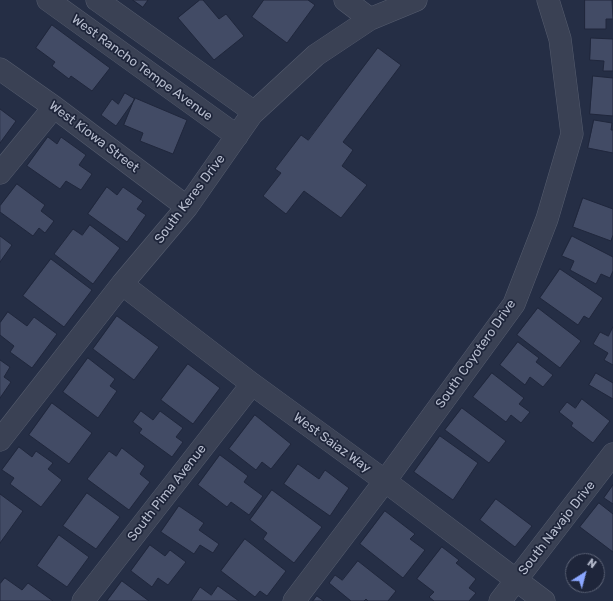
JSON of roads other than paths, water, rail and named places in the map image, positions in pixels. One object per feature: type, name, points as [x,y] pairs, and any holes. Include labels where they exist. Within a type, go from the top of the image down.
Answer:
[{"type":"street","name":"West Rancho Tempe Avenue","points":[[48,0],[237,136]]},
{"type":"street","points":[[97,0],[254,112]]},
{"type":"street","points":[[345,0],[370,19]]},
{"type":"street","name":"South Keres Drive","points":[[0,440],[122,284],[187,207],[254,112],[316,55],[370,19],[416,0]]},
{"type":"street","name":"South Coyotero Drive","points":[[294,601],[385,481],[514,304],[547,219],[572,134],[560,39],[548,0]]},
{"type":"street","points":[[137,64],[154,41]]},
{"type":"street","name":"West Kiowa Street","points":[[0,69],[54,106],[187,207]]},
{"type":"street","points":[[0,173],[54,106]]},
{"type":"street","name":"West Saiaz Way","points":[[122,284],[252,384],[385,481],[544,601]]},
{"type":"street","name":"South Pima Avenue","points":[[82,601],[252,384]]},
{"type":"street","name":"South Navajo Drive","points":[[500,601],[613,454]]}]
